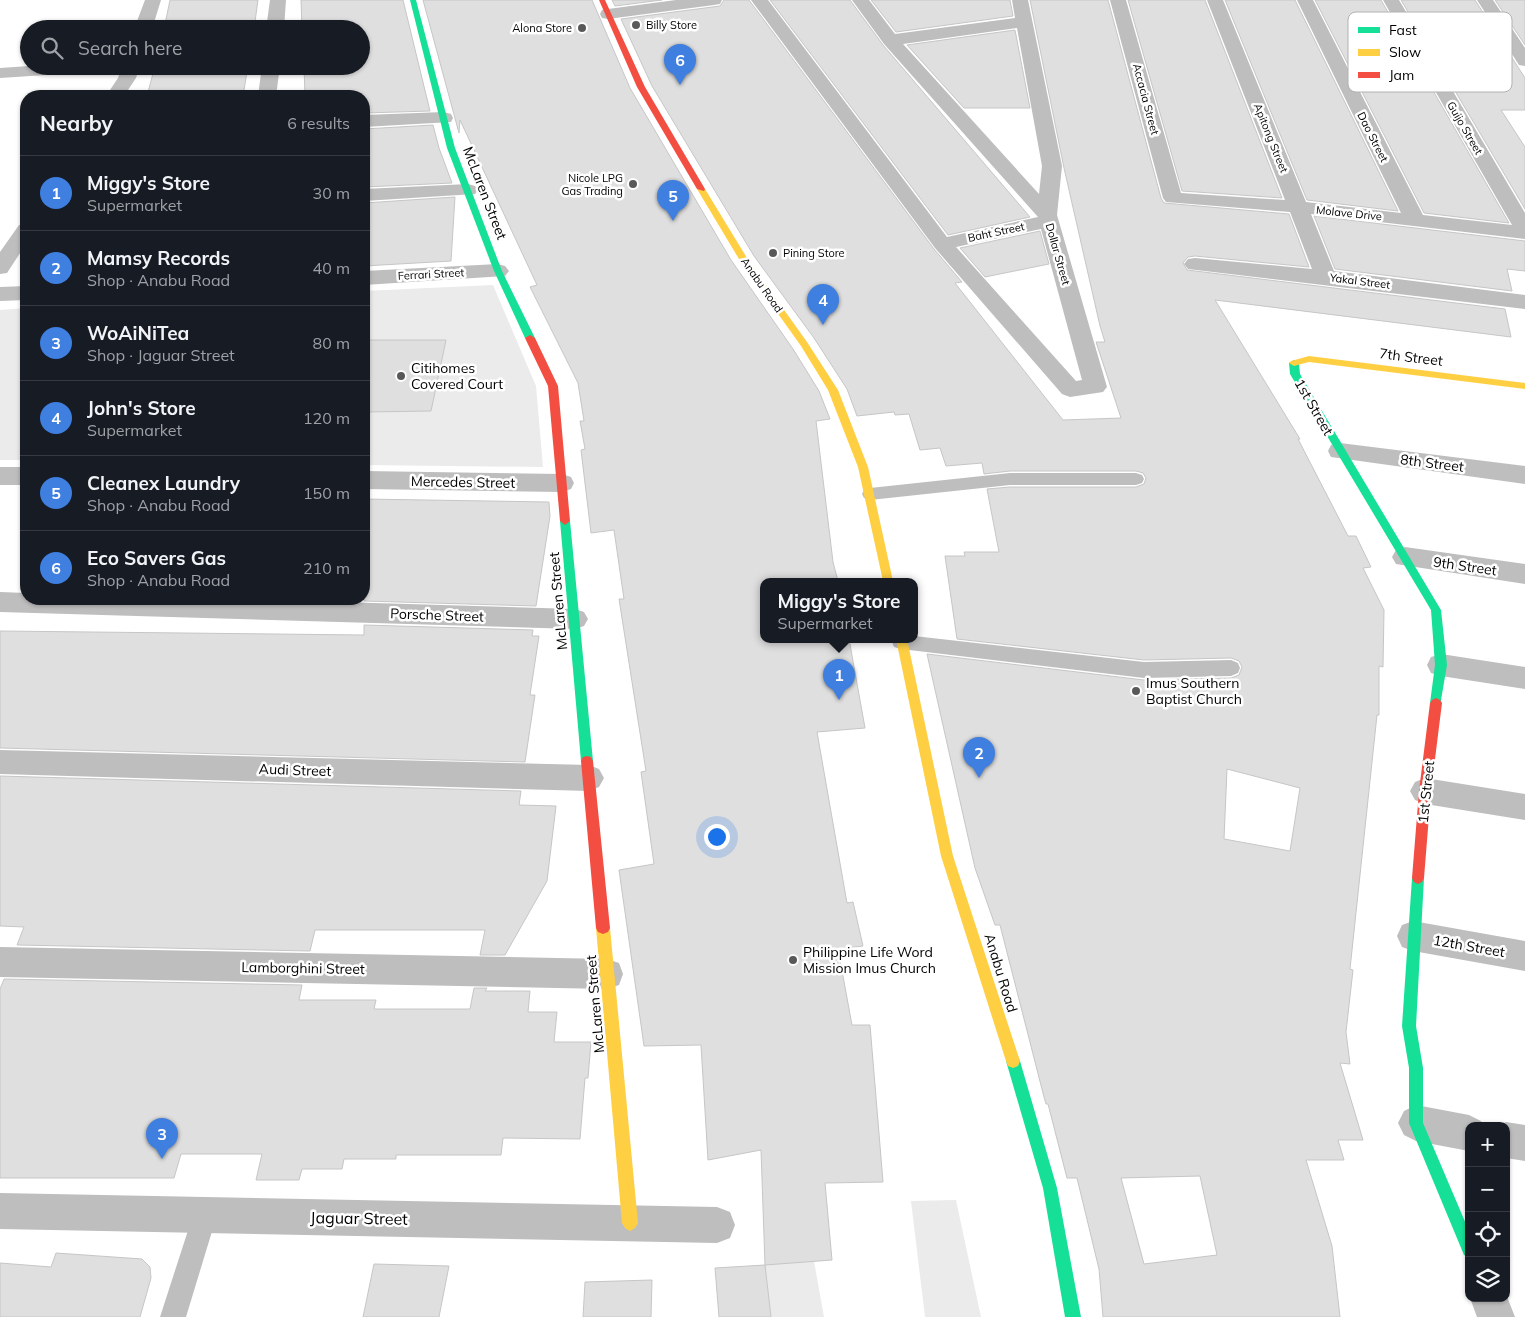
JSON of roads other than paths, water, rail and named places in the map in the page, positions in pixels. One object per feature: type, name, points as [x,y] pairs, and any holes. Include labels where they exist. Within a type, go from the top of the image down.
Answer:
[{"type":"street","points":[[146,20],[153,0]]},
{"type":"street","points":[[276,20],[278,0]]},
{"type":"street","name":"McLaren Street","points":[[414,0],[451,148],[498,271],[553,386],[630,1223]]},
{"type":"street","points":[[605,7],[714,0]]},
{"type":"street","points":[[759,0],[942,244]]},
{"type":"street","points":[[860,0],[890,40],[1048,218]]},
{"type":"street","name":"Dollar Street","points":[[942,244],[1070,389],[1095,387],[1048,218],[1052,166],[1020,0]]},
{"type":"street","name":"Accacia Street","points":[[1118,0],[1173,198]]},
{"type":"street","name":"Apitong Street","points":[[1215,0],[1326,277]]},
{"type":"street","name":"Dao Street","points":[[1305,0],[1348,86]]},
{"type":"street","name":"Guijo Street","points":[[1390,0],[1397,12]]},
{"type":"street","points":[[1485,0],[1493,12]]},
{"type":"street","name":"Anabu Road","points":[[605,7],[641,87],[691,172],[744,259],[804,344],[833,390],[854,441],[870,494],[887,578]]},
{"type":"street","points":[[890,40],[1024,22]]},
{"type":"street","points":[[1512,41],[1525,61]]},
{"type":"street","points":[[0,73],[20,72]]},
{"type":"street","points":[[119,90],[128,75]]},
{"type":"street","points":[[268,90],[270,75]]},
{"type":"street","name":"Dao Street","points":[[1351,92],[1415,220]]},
{"type":"street","name":"Guijo Street","points":[[1444,92],[1525,231]]},
{"type":"street","points":[[370,121],[444,118]]},
{"type":"street","points":[[370,195],[468,190]]},
{"type":"street","name":"Molave Drive","points":[[1173,198],[1299,207],[1525,231]]},
{"type":"street","name":"Baht Street","points":[[942,244],[1048,218]]},
{"type":"street","points":[[0,268],[20,238]]},
{"type":"street","name":"Yakal Street","points":[[1195,264],[1326,277],[1525,302]]},
{"type":"street","name":"Ferrari Street","points":[[370,278],[498,271]]},
{"type":"street","points":[[0,294],[20,293]]},
{"type":"street","name":"7th Street","points":[[1294,363],[1309,359],[1525,386]]},
{"type":"street","name":"1st Street","points":[[1294,363],[1295,374],[1436,610],[1441,665],[1425,790],[1413,936],[1409,1026],[1416,1068],[1416,1123],[1465,1240]]},
{"type":"street","name":"8th Street","points":[[1340,451],[1525,475]]},
{"type":"street","points":[[0,476],[20,476]]},
{"type":"street","name":"Mercedes Street","points":[[370,480],[562,483]]},
{"type":"street","name":"9th Street","points":[[1405,557],[1525,574]]},
{"type":"street","name":"Porsche Street","points":[[0,602],[20,603]]},
{"type":"street","name":"Porsche Street","points":[[101,605],[575,619]]},
{"type":"street","name":"Anabu Road","points":[[902,643],[947,856],[1029,1111],[1050,1188],[1073,1317]]},
{"type":"street","points":[[1441,665],[1525,678]]},
{"type":"street","name":"Audi Street","points":[[0,762],[589,778]]},
{"type":"street","points":[[1425,790],[1525,807]]},
{"type":"street","name":"12th Street","points":[[1413,936],[1525,956]]},
{"type":"street","name":"Lamborghini Street","points":[[0,962],[607,974]]},
{"type":"street","points":[[1416,1123],[1465,1131]]},
{"type":"street","points":[[1510,1141],[1525,1143]]},
{"type":"street","name":"Jaguar Street","points":[[0,1211],[717,1225]]},
{"type":"street","points":[[1490,1302],[1496,1317]]},
{"type":"lane","points":[[870,494],[1010,479],[1136,479]]},
{"type":"lane","points":[[918,642],[1144,670],[1231,668]]},
{"type":"lane","points":[[173,1317],[205,1215]]},
{"type":"place","name":"Billy Store","points":[[636,25]]},
{"type":"place","name":"Alona Store","points":[[582,28]]},
{"type":"place","name":"Eco Savers Gas","points":[[680,85]]},
{"type":"place","name":"Nicole LPG Gas Trading","points":[[633,184]]},
{"type":"place","name":"Cleanex Laundry","points":[[673,221]]},
{"type":"place","name":"Pining Store","points":[[773,253]]},
{"type":"place","name":"John's Store","points":[[823,325]]},
{"type":"place","name":"Citihomes Covered Court","points":[[401,376]]},
{"type":"place","name":"Imus Southern Baptist Church","points":[[1136,691]]},
{"type":"place","name":"Miggy's Store","points":[[839,700]]},
{"type":"place","name":"Mamsy Records","points":[[979,778]]},
{"type":"place","name":"Philippine Life Word Mission Imus Church","points":[[793,960]]},
{"type":"place","name":"WoAiNiTea","points":[[162,1159]]}]
